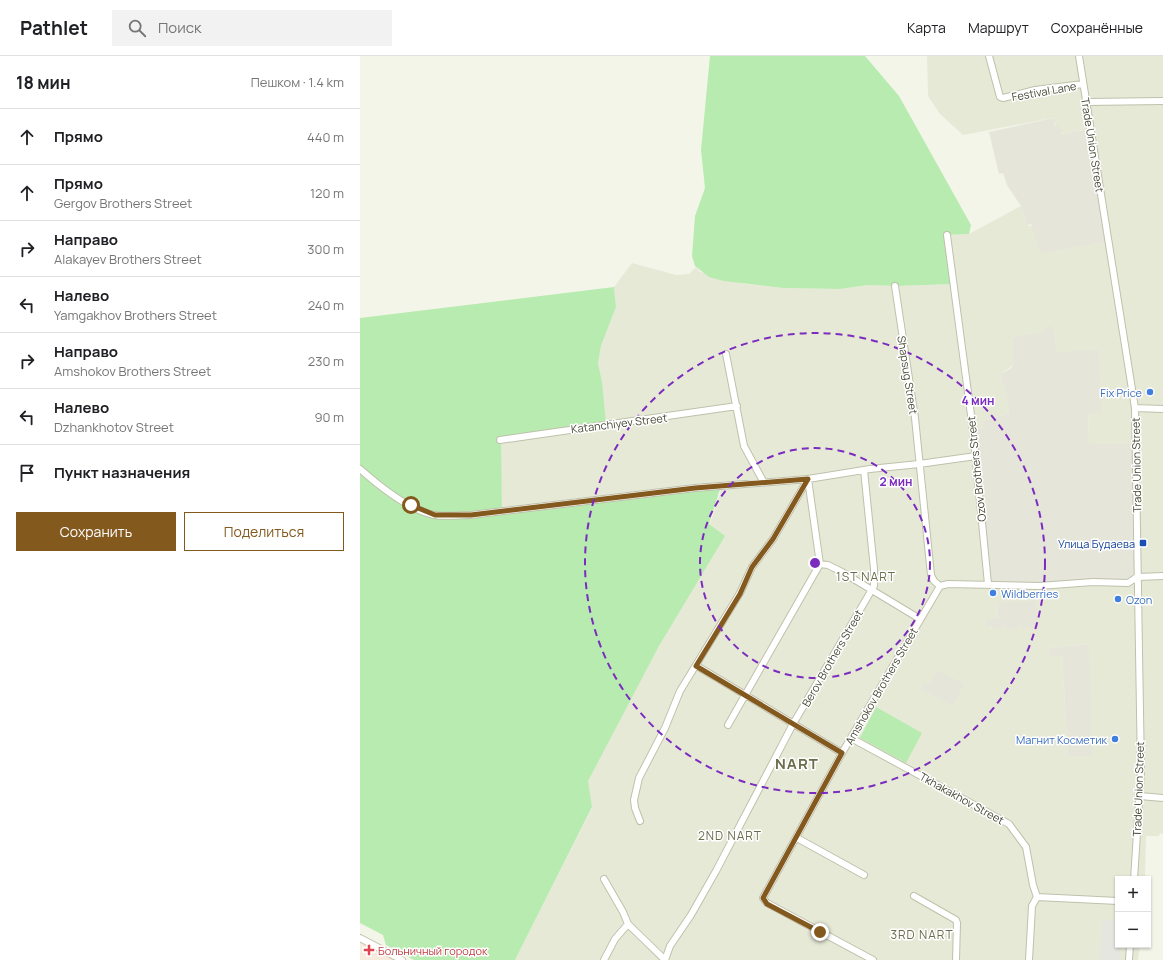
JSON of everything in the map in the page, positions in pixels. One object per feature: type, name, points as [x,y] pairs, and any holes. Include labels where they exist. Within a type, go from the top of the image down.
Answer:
[{"type":"street","name":"Festival Lane","points":[[989,56],[1000,97],[1004,98],[1035,90],[1083,84]]},
{"type":"street","name":"Trade Union Street","points":[[1079,56],[1135,408],[1140,796],[1134,876]]},
{"type":"street","points":[[1086,102],[1163,101]]},
{"type":"street","name":"Ozov Brothers Street","points":[[947,235],[976,456],[988,584]]},
{"type":"street","name":"Shapsug Street","points":[[895,286],[915,418],[919,464]]},
{"type":"street","points":[[726,354],[744,446],[763,481]]},
{"type":"street","name":"Katanchiyev Street","points":[[500,440],[737,406]]},
{"type":"street","points":[[1135,408],[1163,409]]},
{"type":"street","points":[[360,468],[389,491],[420,510],[435,515],[502,512],[695,488],[763,481],[808,479],[864,470],[976,456]]},
{"type":"street","points":[[919,464],[931,575],[934,581],[940,586],[948,584],[1039,586],[1093,582],[1128,583],[1137,577],[1163,576]]},
{"type":"street","name":"Berov Brothers Street","points":[[665,960],[670,946],[691,915],[716,871],[793,724],[872,590],[875,581],[864,470]]},
{"type":"street","points":[[728,725],[820,564],[808,479]]},
{"type":"street","points":[[640,821],[635,808],[634,800],[639,778],[666,728],[680,691],[740,594],[752,567],[773,539],[808,479]]},
{"type":"street","points":[[820,564],[835,568],[920,619]]},
{"type":"street","name":"Amshokov Brothers Street","points":[[873,960],[767,904],[763,898],[842,753],[940,586]]},
{"type":"street","points":[[696,666],[842,753]]},
{"type":"street","name":"Tkhakakhov Street","points":[[851,738],[1009,824],[1020,836],[1026,847],[1032,885],[1037,897]]},
{"type":"street","points":[[1140,796],[1163,798]]},
{"type":"street","points":[[797,838],[864,875]]},
{"type":"street","points":[[604,879],[623,912],[628,924],[665,960]]},
{"type":"street","points":[[914,896],[956,920],[956,960]]},
{"type":"street","points":[[1029,960],[1032,906],[1037,897],[1115,900]]},
{"type":"street","points":[[604,960],[615,939],[628,924]]},
{"type":"street","points":[[360,938],[402,960]]},
{"type":"street","points":[[1129,960],[1130,948]]},
{"type":"shaded area","points":[[927,56],[1163,56],[1163,834],[1160,833],[1159,836],[1146,836],[1145,876],[1115,876],[1115,948],[1140,948],[1138,960],[515,960],[592,808],[587,781],[659,646],[682,607],[721,491],[502,512],[500,440],[602,382],[598,363],[601,346],[616,307],[614,287],[632,263],[676,275],[689,274],[696,267],[700,272],[745,284],[783,288],[840,289],[868,285],[895,286],[954,284],[947,235],[969,234],[1021,206],[1027,225],[1091,244],[1109,241],[1091,129],[1060,134],[1052,118],[963,135],[940,114],[928,96]],"holes":[[[1054,330],[1057,352],[1101,413],[1088,413],[1089,444],[973,430],[984,428],[983,421],[1009,413],[1001,374],[1013,365],[1013,337]],[[997,603],[1037,624],[1002,625],[992,629],[991,626],[998,618]],[[1089,644],[1068,756],[1062,655],[1049,648]]]},
{"type":"shaded area","points":[[1053,118],[1055,126],[1059,125],[1061,134],[1091,129],[1109,241],[1041,253],[1031,224],[1027,225],[1021,206],[1007,185],[1003,173],[999,174],[989,132]]},
{"type":"shaded area","points":[[1051,325],[1054,330],[1057,352],[1099,350],[1101,413],[1088,414],[1089,444],[1136,444],[1137,577],[1133,581],[988,584],[973,430],[983,428],[983,421],[1009,413],[1001,374],[1013,365],[1013,337],[1042,332]]},
{"type":"shaded area","points":[[1009,601],[1036,601],[1038,624],[1035,625],[1035,627],[1022,628],[1021,625],[1018,625],[1018,628],[1006,629],[1004,625],[1002,625],[1002,628],[992,629],[991,626],[986,626],[986,619],[998,618],[997,603]]},
{"type":"shaded area","points":[[1089,644],[1092,756],[1068,756],[1062,655],[1050,656],[1049,648]]},
{"type":"shaded area","points":[[937,670],[964,684],[953,706],[921,689],[925,682],[930,684]]},
{"type":"shaded area","points":[[1102,920],[1115,920],[1115,948],[1120,948],[1120,960],[1100,960]]},
{"type":"shaded area","name":"Больничный городок","points":[[360,940],[398,960],[360,960]]},
{"type":"green space","points":[[710,56],[865,56],[899,96],[971,225],[969,234],[947,235],[954,284],[895,286],[868,285],[840,289],[783,288],[724,281],[709,277],[695,266],[692,256],[695,216],[705,188],[701,150]]},
{"type":"green space","points":[[614,287],[616,307],[601,346],[598,363],[602,382],[606,424],[501,440],[502,512],[721,486],[709,524],[725,536],[659,646],[588,781],[592,807],[515,960],[414,960],[386,945],[383,935],[360,923],[360,318]]},
{"type":"green space","points":[[876,707],[922,733],[906,763],[860,738]]},
{"type":"place","name":"Fix Price","points":[[1150,392]]},
{"type":"place","name":"Улица Будаева","points":[[1143,543]]},
{"type":"place","name":"Wildberries","points":[[993,593]]},
{"type":"place","name":"Ozon","points":[[1118,599]]},
{"type":"place","name":"Магнит Косметик","points":[[1115,739]]},
{"type":"place","name":"Больничный городок","points":[[369,950]]},
{"type":"district","name":"1ST NART","points":[[866,576]]},
{"type":"district","name":"NART","points":[[797,763]]},
{"type":"district","name":"2ND NART","points":[[730,835]]},
{"type":"district","name":"3RD NART","points":[[922,934]]},
{"type":"route","points":[[411,505],[435,515],[471,515],[695,488],[763,481],[808,479],[773,539],[749,572],[745,586],[696,666],[842,753],[763,898],[767,904],[820,932]]}]
